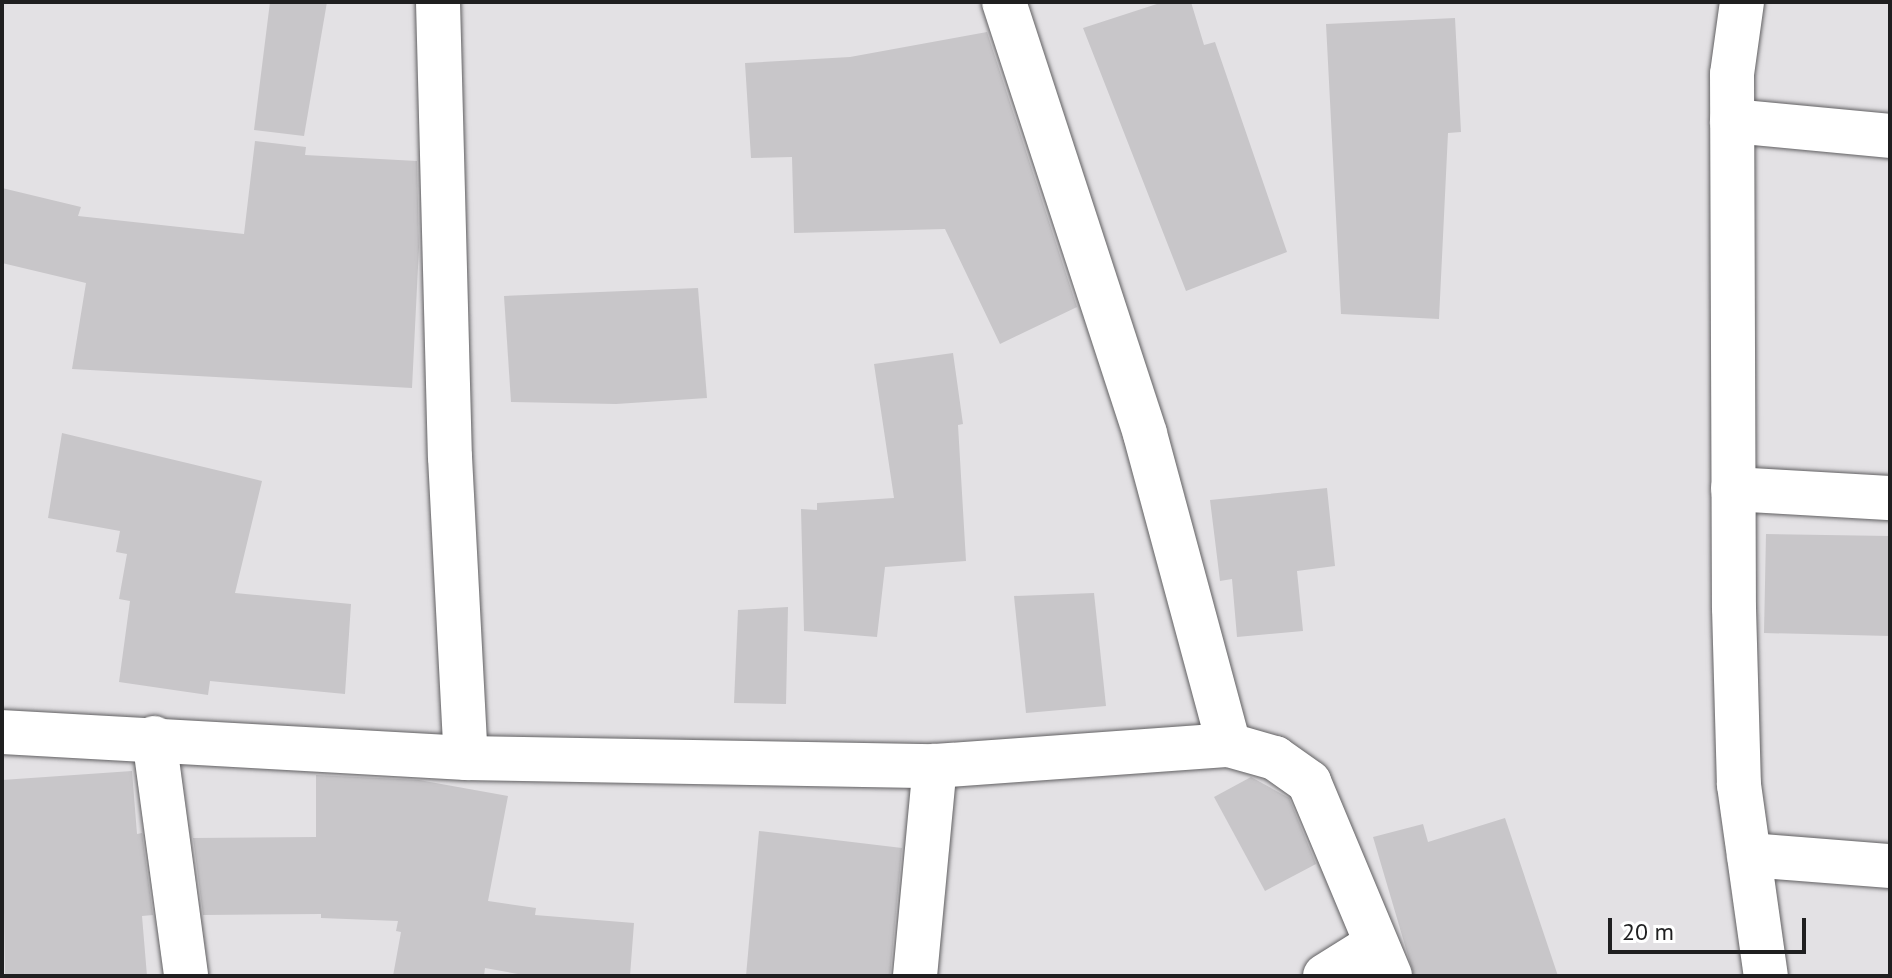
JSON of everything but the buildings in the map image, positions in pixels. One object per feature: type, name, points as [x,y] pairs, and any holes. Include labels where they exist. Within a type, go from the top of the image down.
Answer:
[{"type":"street","points":[[438,2],[450,457],[466,758]]},
{"type":"street","points":[[1004,2],[1145,434],[1229,745]]},
{"type":"street","points":[[1742,2],[1732,74],[1733,489],[1739,785],[1766,976]]},
{"type":"street","points":[[1732,121],[1890,136]]},
{"type":"street","points":[[1733,489],[1890,498]]},
{"type":"street","points":[[2,732],[154,738],[466,758],[935,766],[1229,745],[1275,758],[1309,782],[1383,960],[1325,976]]},
{"type":"street","points":[[154,738],[186,976]]},
{"type":"street","points":[[915,976],[935,766]]},
{"type":"street","points":[[1749,855],[1890,866]]}]
